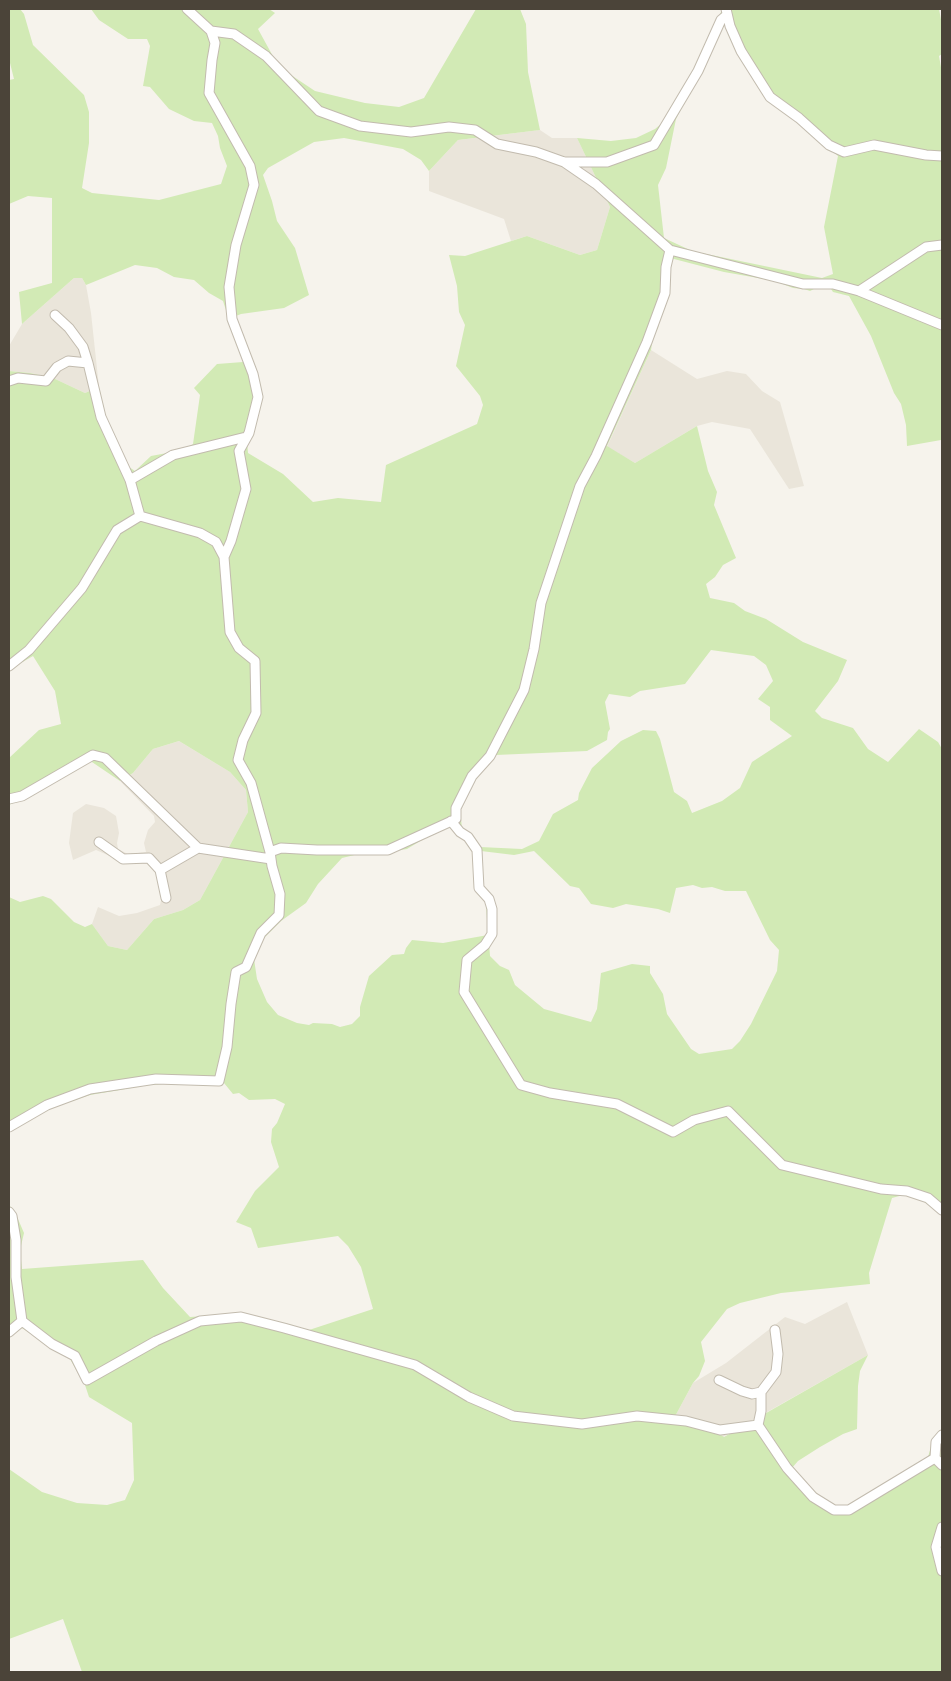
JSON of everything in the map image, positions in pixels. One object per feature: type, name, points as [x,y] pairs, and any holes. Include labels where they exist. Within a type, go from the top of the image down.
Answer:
[{"type":"street","points":[[187,9],[211,31],[216,43],[212,60],[209,93],[250,166],[254,185],[236,245],[229,287],[232,319],[253,374],[258,397],[246,437],[239,451],[246,489],[231,541],[224,557]]},
{"type":"street","points":[[564,162],[607,162],[654,146],[698,71],[721,20],[727,12]]},
{"type":"street","points":[[727,12],[730,26],[741,51],[770,97],[799,118],[829,146],[844,152],[874,145],[926,155],[942,156]]},
{"type":"street","points":[[211,31],[234,34],[266,56],[319,111],[360,126],[411,132],[449,127],[475,130],[497,144],[536,152],[564,162],[596,184],[670,250],[803,284],[833,284],[859,291],[942,325]]},
{"type":"street","points":[[859,291],[926,247],[942,245]]},
{"type":"street","points":[[160,870],[198,848],[270,856],[281,848],[388,850],[456,819],[456,808],[472,776],[490,756],[524,690],[534,649],[541,603],[580,486],[596,456],[647,342],[665,293],[666,266],[670,250]]},
{"type":"street","points":[[55,315],[69,328],[83,348],[101,417],[130,480],[140,516]]},
{"type":"street","points":[[9,381],[18,378],[46,381],[56,367],[68,361],[88,362]]},
{"type":"street","points":[[130,480],[173,455],[246,437]]},
{"type":"street","points":[[9,666],[29,650],[82,588],[117,530],[140,516],[200,534],[216,542],[224,557],[230,632],[239,648],[255,660],[256,713],[243,740],[238,760],[251,783],[280,894],[279,915],[261,933],[246,967],[236,972],[227,1047],[220,1081],[156,1079],[90,1088],[47,1105],[9,1127]]},
{"type":"street","points":[[9,799],[22,796],[93,755],[105,758],[198,848]]},
{"type":"street","points":[[451,821],[460,832],[468,837],[477,850],[479,888],[489,899],[492,909],[492,934],[485,945],[467,960],[464,992],[521,1084],[550,1093],[617,1104],[673,1132],[694,1120],[728,1111],[782,1165],[881,1189],[907,1191],[928,1198],[942,1210]]},
{"type":"street","points":[[99,842],[123,859],[149,858],[160,870],[166,898]]},
{"type":"street","points":[[9,1212],[12,1216],[16,1240],[16,1277],[22,1321],[52,1344],[75,1356],[87,1380],[156,1341],[200,1321],[241,1317],[415,1366],[469,1397],[513,1416],[582,1424],[637,1416],[686,1421],[720,1430],[758,1425]]},
{"type":"street","points":[[9,1332],[22,1321]]},
{"type":"street","points":[[775,1330],[778,1354],[776,1372],[761,1392],[761,1411],[758,1425],[787,1468],[813,1497],[834,1510],[849,1510],[934,1458]]},
{"type":"street","points":[[719,1380],[752,1394],[761,1392]]},
{"type":"street","points":[[934,1458],[936,1442],[942,1436]]},
{"type":"street","points":[[934,1458],[942,1465]]},
{"type":"street","points":[[942,1528],[936,1547],[942,1571]]},
{"type":"shaded area","points":[[540,130],[552,138],[577,138],[610,207],[597,250],[580,255],[527,236],[511,241],[504,219],[429,191],[429,171],[458,140]]},
{"type":"shaded area","points":[[74,278],[82,278],[86,285],[99,387],[85,393],[53,378],[9,371],[9,346],[22,324]]},
{"type":"shaded area","points":[[651,350],[697,379],[727,371],[746,374],[762,391],[780,402],[804,486],[789,489],[750,429],[712,422],[697,426],[635,463],[607,447]]},
{"type":"shaded area","points":[[179,741],[230,772],[246,790],[248,812],[200,900],[183,910],[154,919],[127,950],[108,946],[92,924],[98,907],[119,916],[137,913],[160,905],[163,891],[157,872],[147,864],[126,863],[96,850],[73,860],[69,843],[73,813],[86,804],[104,808],[116,816],[119,833],[118,849],[128,854],[146,852],[144,843],[148,830],[155,822],[154,816],[120,781],[133,773],[153,749]]},
{"type":"shaded area","points":[[847,1302],[868,1355],[723,1437],[713,1430],[672,1422],[693,1383],[726,1363],[785,1317],[805,1324]]},
{"type":"green space","points":[[9,9],[20,9],[24,14],[33,45],[84,95],[89,112],[89,143],[82,188],[92,193],[159,200],[221,184],[227,166],[220,148],[218,136],[212,123],[194,121],[169,109],[150,87],[143,86],[150,46],[147,39],[128,39],[99,20],[91,9],[269,9],[275,13],[258,29],[275,60],[291,75],[315,91],[365,103],[399,107],[424,98],[476,9],[520,9],[526,24],[528,72],[540,130],[458,140],[429,171],[421,160],[403,149],[344,138],[314,142],[268,168],[263,175],[277,221],[295,248],[309,295],[284,308],[236,316],[256,370],[260,393],[263,396],[247,441],[248,453],[283,474],[313,502],[338,498],[381,502],[386,465],[477,424],[483,405],[480,396],[456,366],[465,325],[459,312],[457,286],[449,255],[465,256],[527,236],[580,255],[597,250],[610,207],[577,138],[611,141],[636,138],[655,129],[667,119],[697,66],[722,9],[939,9],[942,25],[942,54],[939,56],[942,73],[942,462],[941,440],[907,446],[906,425],[901,404],[894,393],[871,336],[849,296],[833,292],[831,289],[818,287],[810,291],[793,288],[775,281],[724,272],[674,259],[671,260],[658,328],[653,337],[651,350],[607,446],[635,463],[697,426],[708,471],[717,492],[714,505],[736,558],[723,565],[715,577],[706,584],[710,598],[734,603],[745,611],[766,619],[803,642],[847,660],[838,681],[815,711],[822,718],[853,728],[868,749],[888,762],[919,729],[938,742],[942,749],[942,1215],[919,1198],[903,1195],[892,1198],[869,1273],[870,1284],[781,1293],[740,1303],[727,1309],[701,1342],[705,1361],[699,1376],[693,1383],[672,1422],[713,1430],[724,1437],[868,1355],[860,1371],[857,1429],[843,1434],[820,1447],[798,1461],[792,1468],[804,1482],[829,1504],[844,1507],[928,1457],[933,1440],[942,1431],[942,1672],[82,1672],[63,1619],[9,1639],[9,1469],[42,1492],[77,1503],[107,1505],[125,1500],[134,1480],[132,1423],[89,1397],[85,1385],[70,1359],[22,1328],[9,1337],[9,1205],[15,1212],[24,1233],[20,1250],[22,1269],[143,1260],[163,1288],[190,1317],[233,1314],[292,1325],[306,1331],[373,1309],[361,1267],[348,1246],[338,1236],[258,1248],[251,1228],[236,1222],[255,1191],[279,1167],[271,1142],[272,1129],[277,1123],[285,1104],[275,1099],[249,1100],[239,1093],[233,1094],[224,1083],[149,1085],[90,1095],[43,1111],[9,1132],[9,897],[20,902],[43,896],[51,899],[74,922],[85,927],[92,924],[108,946],[127,950],[154,919],[183,910],[200,900],[248,812],[246,790],[230,772],[179,741],[153,749],[133,773],[120,781],[89,760],[32,794],[9,805],[9,758],[39,730],[61,724],[55,691],[33,656],[12,668],[9,672],[9,371],[53,378],[85,393],[99,387],[106,418],[129,467],[135,471],[151,456],[183,450],[193,444],[200,395],[194,388],[217,364],[243,362],[223,301],[209,293],[194,280],[174,277],[157,268],[135,265],[86,285],[82,278],[74,278],[22,324],[19,292],[52,283],[52,198],[28,196],[9,204],[9,80],[14,79],[9,59]],"holes":[[[725,21],[767,100],[797,121],[838,156],[824,227],[833,274],[822,278],[692,251],[664,238],[658,185],[666,168],[676,119]],[[711,650],[754,656],[766,665],[773,681],[758,699],[770,707],[770,720],[792,736],[752,762],[740,788],[722,801],[692,813],[687,801],[674,792],[660,739],[656,731],[643,730],[621,741],[592,768],[579,793],[578,800],[553,814],[539,841],[522,849],[480,847],[462,829],[460,808],[475,780],[496,755],[587,751],[607,740],[610,729],[605,702],[609,694],[630,697],[640,691],[685,684]],[[451,826],[473,850],[476,890],[486,903],[488,935],[443,943],[412,940],[404,954],[392,955],[369,976],[360,1007],[360,1016],[352,1024],[340,1027],[332,1024],[313,1023],[309,1025],[297,1023],[278,1015],[267,1002],[257,979],[254,959],[263,939],[281,921],[306,903],[318,884],[342,858],[367,852],[382,853],[407,849],[432,834]],[[481,851],[514,855],[534,851],[570,886],[579,888],[591,904],[613,908],[626,904],[658,909],[670,913],[676,888],[693,885],[702,888],[712,887],[725,891],[746,891],[770,940],[779,950],[777,971],[751,1024],[740,1041],[732,1049],[699,1054],[691,1049],[667,1014],[663,994],[650,973],[650,966],[632,964],[601,973],[597,1009],[591,1022],[544,1009],[515,985],[509,970],[500,966],[490,956],[489,943],[496,937],[496,911],[482,888]]]}]
